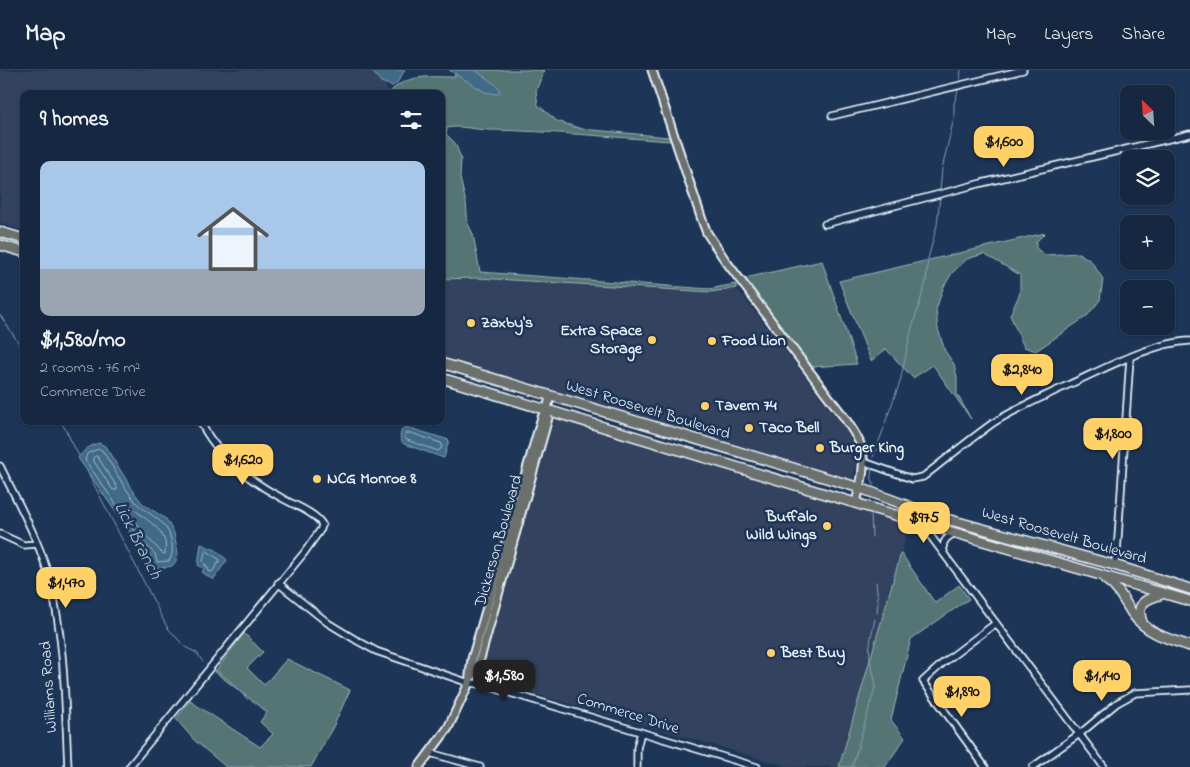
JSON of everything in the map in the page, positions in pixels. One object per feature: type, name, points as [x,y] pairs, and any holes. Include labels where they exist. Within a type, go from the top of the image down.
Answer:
[{"type":"highway","points":[[0,232],[20,238]]},
{"type":"highway","points":[[0,245],[20,251]]},
{"type":"highway","name":"West Roosevelt Boulevard","points":[[445,365],[860,488],[932,514],[1114,565],[1190,589]]},
{"type":"highway","name":"West Roosevelt Boulevard","points":[[445,379],[1190,602]]},
{"type":"highway","points":[[1100,576],[1118,590],[1142,625],[1158,635],[1190,646]]},
{"type":"highway","points":[[1139,615],[1140,607],[1144,602],[1163,594]]},
{"type":"highway","points":[[1126,603],[1132,603],[1142,625]]},
{"type":"main road","points":[[652,70],[707,232],[724,260],[844,417],[860,443],[864,462],[856,502]]},
{"type":"main road","name":"Dickerson Boulevard","points":[[419,767],[448,728],[470,680],[476,672],[548,418],[547,410],[550,396]]},
{"type":"main road","name":"Dickerson Boulevard","points":[[470,680],[472,659],[499,563],[542,417],[547,410]]},
{"type":"main road","points":[[513,541],[518,513],[516,510]]},
{"type":"street","points":[[832,116],[1023,70]]},
{"type":"street","points":[[825,224],[1190,134]]},
{"type":"street","points":[[864,462],[912,479],[923,477],[991,424],[1013,411],[1130,358],[1180,341],[1190,341]]},
{"type":"street","points":[[1114,565],[1117,552],[1130,358]]},
{"type":"street","points":[[128,767],[278,583],[304,554],[321,529],[322,524],[313,515],[278,496],[236,468],[212,442],[202,425]]},
{"type":"street","name":"Williams Road","points":[[0,466],[37,544],[51,584],[57,614],[61,651],[68,767]]},
{"type":"street","points":[[916,520],[926,530],[1104,767]]},
{"type":"street","points":[[945,556],[944,541],[948,536],[955,533]]},
{"type":"street","points":[[0,534],[24,545],[37,544]]},
{"type":"street","name":"Commerce Drive","points":[[278,583],[328,623],[376,651],[756,767]]},
{"type":"street","points":[[984,767],[923,681],[943,662],[996,623]]},
{"type":"street","points":[[1033,767],[1117,703],[1135,693],[1190,690]]},
{"type":"street","points":[[637,767],[636,748],[641,732]]},
{"type":"street","points":[[430,753],[480,767]]},
{"type":"shaded area","points":[[0,70],[378,70],[388,90],[20,90],[20,230],[0,223]]},
{"type":"shaded area","points":[[478,278],[711,292],[737,288],[853,439],[858,451],[853,480],[445,359],[445,279]]},
{"type":"shaded area","points":[[554,418],[911,519],[839,767],[789,767],[479,678]]},
{"type":"green space","points":[[454,70],[544,70],[536,91],[538,105],[557,121],[582,129],[669,137],[670,141],[484,130],[462,127],[447,128],[446,134],[455,143],[461,158],[460,178],[466,203],[468,224],[473,234],[480,272],[709,289],[735,284],[737,288],[711,292],[478,278],[445,279],[445,90],[392,90],[411,79],[455,77]]},
{"type":"green space","points":[[1045,233],[1036,242],[1036,248],[1045,255],[1079,253],[1091,261],[1103,279],[1100,300],[1087,316],[1036,351],[1024,347],[1010,315],[1020,293],[1020,275],[984,254],[967,259],[952,273],[943,288],[936,310],[938,329],[945,351],[954,364],[957,377],[957,394],[971,419],[933,365],[913,378],[886,349],[871,361],[839,281]]},
{"type":"green space","points":[[822,261],[857,364],[811,367],[745,278]]},
{"type":"green space","points":[[901,553],[935,603],[959,585],[969,599],[911,639],[891,720],[905,738],[885,767],[839,767]]},
{"type":"green space","points":[[244,633],[263,652],[247,668],[264,685],[287,659],[350,690],[334,725],[311,767],[226,767],[194,740],[176,719],[190,701],[260,747],[273,734],[260,722],[267,712],[215,672]]},
{"type":"water","points":[[371,70],[405,70],[397,83],[392,86],[381,82]]},
{"type":"water","points":[[449,70],[475,70],[496,85],[500,92],[497,94],[485,92]]},
{"type":"water","points":[[406,427],[449,440],[444,458],[404,444],[401,441],[400,435],[402,429]]},
{"type":"water","points":[[99,443],[105,446],[143,504],[166,519],[174,533],[178,553],[176,561],[172,566],[151,570],[151,556],[138,544],[78,458],[92,445]]},
{"type":"water","points":[[201,544],[216,550],[227,560],[213,580],[202,572],[205,564],[202,568],[198,565]]},
{"type":"waterway","points":[[960,80],[961,70]]},
{"type":"waterway","points":[[940,191],[942,169],[959,87]]},
{"type":"waterway","points":[[885,423],[900,382],[911,331],[926,282],[928,259],[937,225],[940,196]]},
{"type":"waterway","name":"Lick Branch","points":[[0,315],[20,345]]},
{"type":"waterway","name":"Lick Branch","points":[[63,425],[79,456]]},
{"type":"waterway","points":[[873,457],[884,428]]},
{"type":"waterway","points":[[872,469],[871,476],[874,485]]},
{"type":"waterway","name":"Lick Branch","points":[[87,471],[167,627],[185,647],[197,653],[203,662]]},
{"type":"waterway","points":[[871,512],[872,537]]},
{"type":"waterway","points":[[876,582],[877,613]]},
{"type":"waterway","points":[[852,767],[875,688],[870,660],[875,619]]},
{"type":"waterway","name":"Lick Branch","points":[[214,669],[229,680],[248,700]]},
{"type":"place","name":"Zaxby's","points":[[471,323]]},
{"type":"place","name":"Extra Space Storage","points":[[652,340]]},
{"type":"place","name":"Food Lion","points":[[712,341]]},
{"type":"place","name":"Tavern 74","points":[[705,406]]},
{"type":"place","name":"Taco Bell","points":[[749,428]]},
{"type":"place","name":"Burger King","points":[[820,448]]},
{"type":"place","name":"NCG Monroe 8","points":[[317,479]]},
{"type":"place","name":"Buffalo Wild Wings","points":[[827,526]]},
{"type":"place","name":"Best Buy","points":[[771,653]]}]
